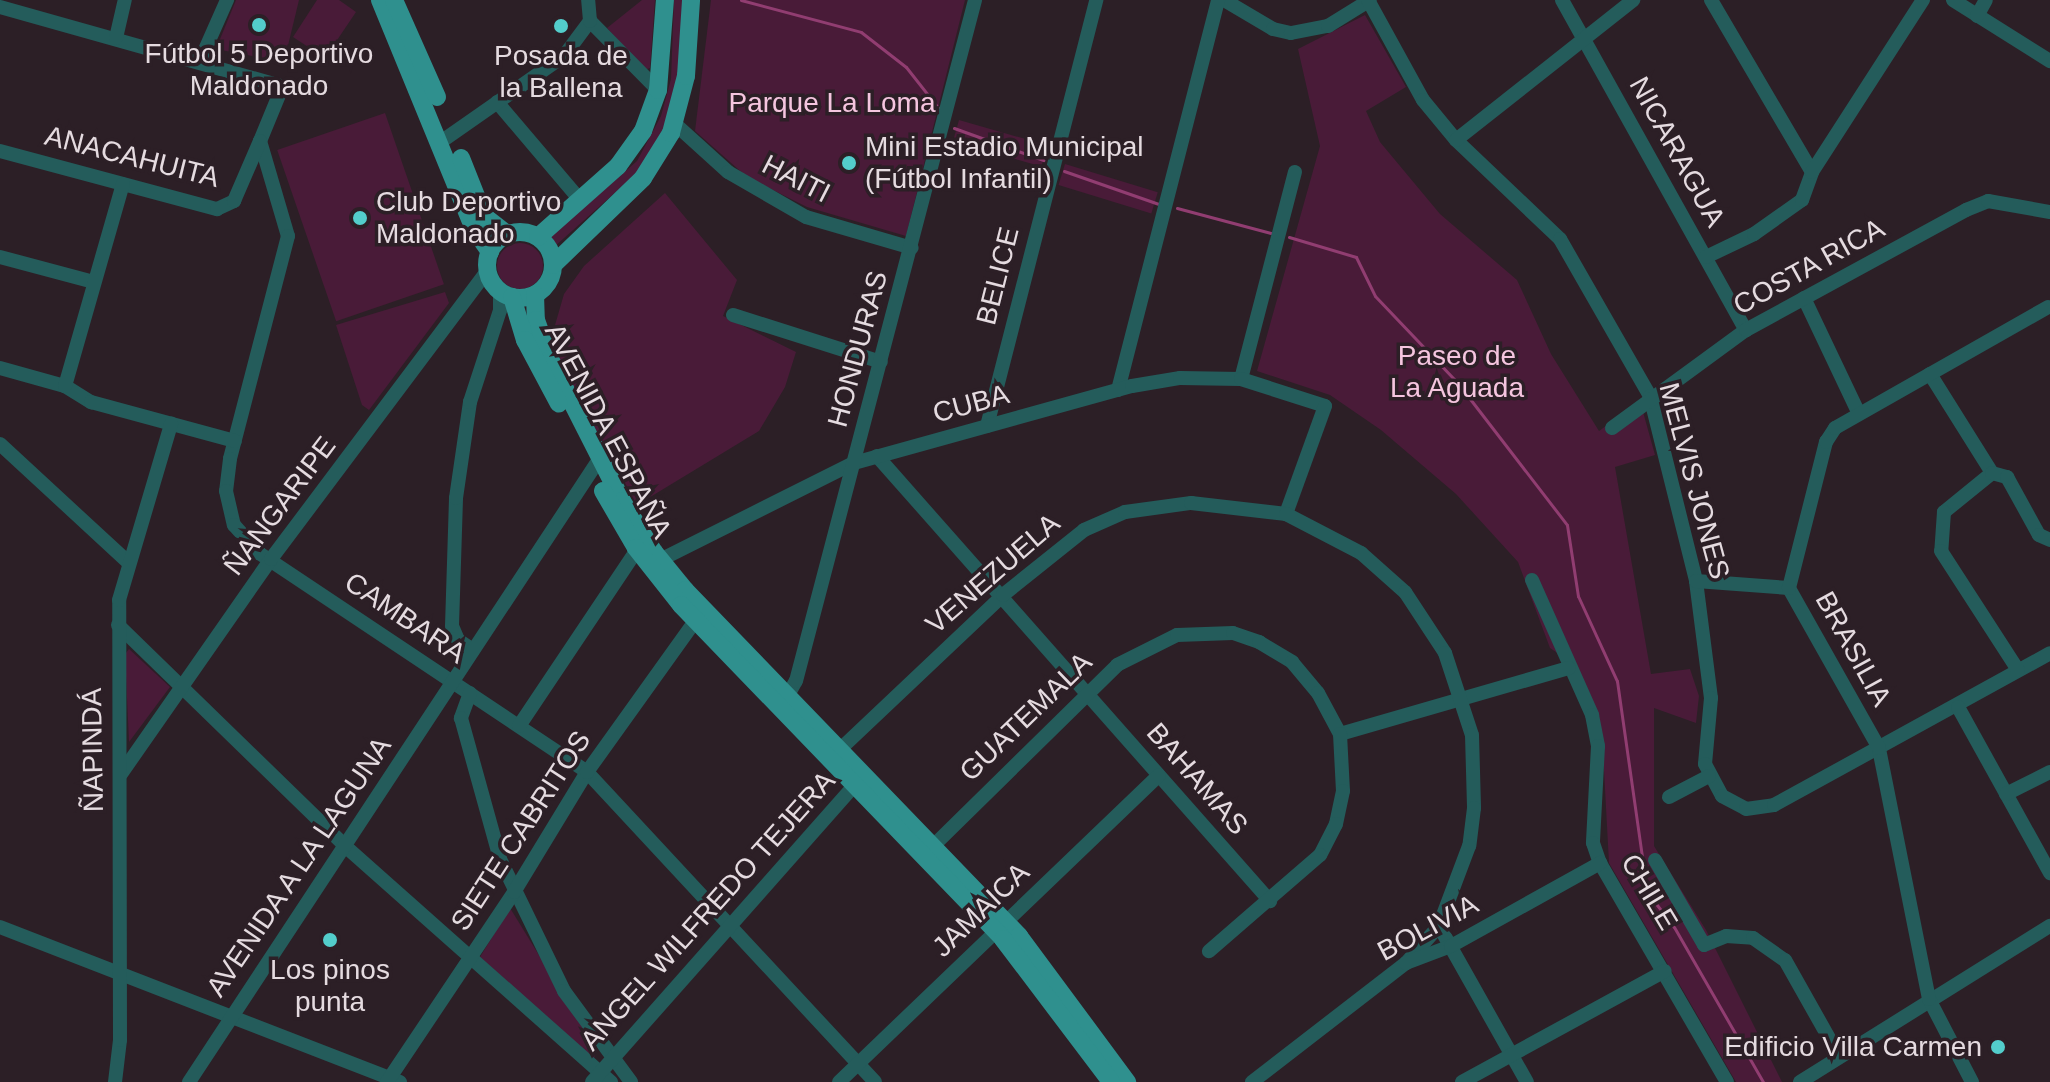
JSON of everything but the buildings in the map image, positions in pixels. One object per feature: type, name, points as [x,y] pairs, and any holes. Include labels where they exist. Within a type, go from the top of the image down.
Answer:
[{"type":"main road","points":[[380,0],[484,216],[508,235],[538,237],[633,149],[658,90],[665,0]]},
{"type":"main road","points":[[393,0],[447,138],[474,229],[506,295],[535,295],[548,282],[553,265],[643,178],[674,123],[686,76],[691,0]]},
{"type":"main road","points":[[489,261],[508,235]]},
{"type":"main road","points":[[538,237],[553,265]]},
{"type":"main road","name":"AVENIDA ESPAÑA","points":[[506,295],[525,340],[654,563],[699,615],[1002,927],[1127,1082]]},
{"type":"main road","name":"AVENIDA ESPAÑA","points":[[535,295],[541,337],[596,464]]},
{"type":"main road","name":"AVENIDA ESPAÑA","points":[[1002,927],[1111,1082]]},
{"type":"street","points":[[116,38],[125,0]]},
{"type":"street","points":[[200,61],[227,0]]},
{"type":"street","points":[[588,0],[590,21],[658,90]]},
{"type":"street","name":"HONDURAS","points":[[784,702],[854,463],[975,0]]},
{"type":"street","name":"BELICE","points":[[987,426],[1096,0]]},
{"type":"street","points":[[1118,390],[1221,0],[1273,29],[1291,33],[1328,26],[1369,0]]},
{"type":"street","name":"MELVIS JONES","points":[[1369,0],[1423,100],[1456,140],[1560,239],[1650,396],[1696,581],[1711,698],[1704,752],[1709,776]]},
{"type":"street","name":"NICARAGUA","points":[[1562,0],[1746,330]]},
{"type":"street","points":[[1456,140],[1633,0]]},
{"type":"street","points":[[1711,0],[1812,172]]},
{"type":"street","points":[[1706,257],[1754,234],[1802,200],[1812,172],[1923,0]]},
{"type":"street","points":[[1953,0],[2050,61]]},
{"type":"street","points":[[1977,16],[1986,0]]},
{"type":"street","points":[[0,7],[273,81],[279,95],[260,141]]},
{"type":"street","points":[[447,138],[564,56],[590,21]]},
{"type":"street","points":[[497,102],[580,200]]},
{"type":"street","name":"HAITI","points":[[674,123],[728,172],[806,217],[912,248]]},
{"type":"street","name":"ANACAHUITA","points":[[0,151],[224,208],[234,201],[260,141]]},
{"type":"street","name":"CAMBARA","points":[[260,141],[288,236],[235,441],[226,491],[229,511],[242,536],[271,559],[587,772],[875,1082]]},
{"type":"street","points":[[1241,379],[1295,172]]},
{"type":"street","points":[[65,386],[123,184]]},
{"type":"street","name":"COSTA RICA","points":[[1612,428],[1650,396],[1746,330],[1988,201],[2050,212]]},
{"type":"street","points":[[0,257],[94,282]]},
{"type":"street","name":"ÑANGARIPE","points":[[120,777],[129,755],[489,261]]},
{"type":"street","points":[[473,650],[458,640],[452,626],[456,498],[470,402],[506,295]]},
{"type":"street","points":[[1804,298],[1859,414]]},
{"type":"street","name":"BRASILIA","points":[[1972,1082],[1929,999],[1879,748],[1789,588],[1826,442],[1835,428],[2049,305]]},
{"type":"street","points":[[733,315],[881,362]]},
{"type":"street","points":[[0,368],[65,386],[91,402],[235,441]]},
{"type":"street","points":[[1930,374],[1992,473],[2007,477],[2039,535],[2050,540]]},
{"type":"street","name":"CUBA","points":[[654,563],[854,463],[1118,390],[1180,378],[1241,379],[1325,406],[1286,514]]},
{"type":"street","name":"ÑAPINDÁ","points":[[115,1082],[120,972],[118,625],[128,562],[171,424]]},
{"type":"street","points":[[0,444],[128,562]]},
{"type":"street","name":"BAHAMAS","points":[[877,456],[1003,595],[1270,901]]},
{"type":"street","name":"AVENIDA A LA LAGUNA","points":[[189,1082],[596,464]]},
{"type":"street","points":[[1992,473],[1944,512],[1938,539],[1946,562],[2018,670]]},
{"type":"street","name":"VENEZUELA","points":[[835,755],[1003,595],[1084,530],[1125,512],[1191,503],[1286,514],[1336,537],[1395,580],[1445,653],[1472,735],[1474,808],[1469,846],[1439,926],[1406,963]]},
{"type":"street","points":[[519,726],[641,544]]},
{"type":"street","name":"CHILE","points":[[1532,580],[1592,715],[1598,746],[1592,812],[1600,863],[1727,1082]]},
{"type":"street","points":[[1696,581],[1789,588]]},
{"type":"street","name":"SIETE CABRITOS","points":[[392,1081],[587,772],[699,615]]},
{"type":"street","points":[[118,625],[345,846],[600,1080]]},
{"type":"street","name":"GUATEMALA","points":[[928,851],[1086,691],[1146,647],[1177,635],[1233,633],[1292,662],[1318,693],[1340,734],[1343,791],[1336,824],[1320,855],[1209,951]]},
{"type":"street","points":[[1669,797],[1709,776],[1722,796],[1757,809],[1793,797],[2050,653]]},
{"type":"street","points":[[1340,734],[1462,702],[1569,668]]},
{"type":"street","points":[[470,693],[461,718],[488,826],[514,892],[564,991],[631,1082]]},
{"type":"street","points":[[1958,707],[2050,873]]},
{"type":"street","points":[[2006,794],[2050,772]]},
{"type":"street","name":"JAMAICA","points":[[839,1082],[1159,775]]},
{"type":"street","name":"ANGEL WILFREDO TEJERA","points":[[600,1080],[612,1060],[859,780]]},
{"type":"street","points":[[1655,860],[1704,945],[1726,936],[1753,938],[1785,960],[1838,1054]]},
{"type":"street","name":"BOLIVIA","points":[[1252,1082],[1406,963],[1451,946],[1600,863]]},
{"type":"street","points":[[1439,926],[1527,1082]]},
{"type":"street","points":[[1800,1082],[1838,1054],[2050,926]]},
{"type":"street","points":[[0,927],[232,1015],[392,1081]]},
{"type":"street","points":[[1462,1082],[1665,971]]},
{"type":"green space","name":"Fútbol 5 Deportivo Maldonado","points":[[236,0],[299,0],[284,62],[216,49]]},
{"type":"green space","points":[[317,0],[339,0],[356,12],[325,58],[293,37]]},
{"type":"green space","points":[[642,0],[655,0],[650,68],[645,70],[607,28]]},
{"type":"green space","points":[[674,0],[685,0],[679,82],[670,118],[646,165],[554,247],[548,239],[637,161],[661,116],[671,79]]},
{"type":"green space","name":"Parque La Loma","points":[[711,0],[965,0],[906,236],[807,207],[747,177],[695,131]]},
{"type":"green space","name":"Paseo de La Aguada","points":[[1365,15],[1406,87],[1366,111],[1380,142],[1440,214],[1517,280],[1551,354],[1599,431],[1640,401],[1655,455],[1615,467],[1651,674],[1690,669],[1699,696],[1696,723],[1654,708],[1654,846],[1706,930],[1782,1082],[1736,1082],[1609,863],[1602,733],[1575,665],[1550,648],[1518,562],[1456,494],[1381,430],[1330,395],[1257,371],[1320,146],[1298,49]]},
{"type":"green space","name":"Club Deportivo Maldonado","points":[[385,113],[444,284],[336,321],[277,150]]},
{"type":"green space","points":[[959,120],[1047,145],[1041,167],[953,141]]},
{"type":"green space","points":[[1065,164],[1158,192],[1151,213],[1059,185]]},
{"type":"green space","points":[[665,193],[737,280],[723,316],[796,352],[785,387],[759,431],[637,505],[561,365],[553,332],[564,294],[584,266]]},
{"type":"green space","points":[[520,243],[537,249],[543,266],[537,283],[520,289],[503,283],[497,266],[503,249]]},
{"type":"green space","points":[[445,292],[449,303],[369,410],[362,405],[336,325]]},
{"type":"green space","points":[[129,649],[170,687],[129,742],[125,654]]},
{"type":"green space","points":[[510,908],[596,1048],[594,1060],[480,957]]},
{"type":"waterway","points":[[741,0],[861,32],[906,67],[939,109]]},
{"type":"waterway","points":[[954,128],[1043,160]]},
{"type":"waterway","points":[[1064,171],[1159,204]]},
{"type":"waterway","points":[[1177,208],[1271,233]]},
{"type":"waterway","points":[[1289,237],[1356,257],[1375,296],[1457,382],[1567,525],[1578,596],[1617,681],[1647,892],[1674,927],[1763,1082]]},
{"type":"place","name":"Fútbol 5 Deportivo Maldonado","points":[[259,25]]},
{"type":"place","name":"Posada de la Ballena","points":[[561,26]]},
{"type":"place","name":"Mini Estadio Municipal (Fútbol Infantil)","points":[[849,163]]},
{"type":"place","name":"Club Deportivo Maldonado","points":[[360,218]]},
{"type":"place","name":"Los pinos punta","points":[[330,940]]},
{"type":"place","name":"Edificio Villa Carmen","points":[[1998,1047]]}]
